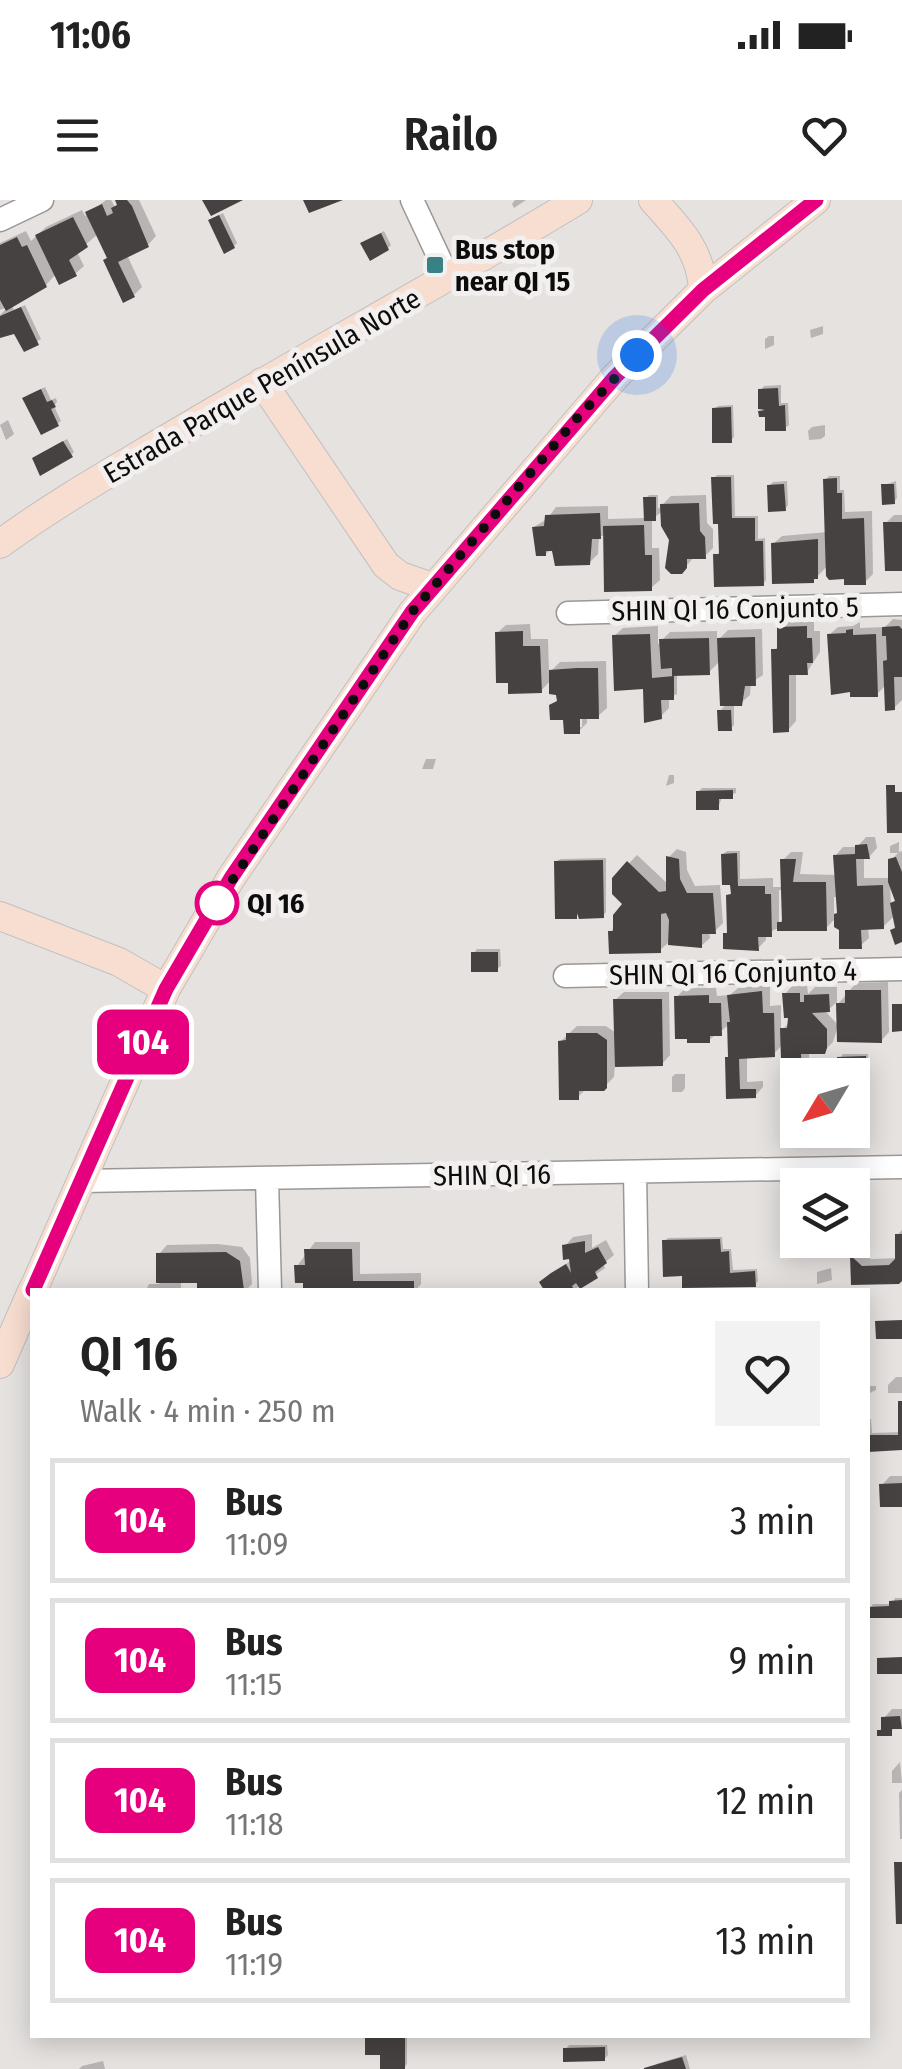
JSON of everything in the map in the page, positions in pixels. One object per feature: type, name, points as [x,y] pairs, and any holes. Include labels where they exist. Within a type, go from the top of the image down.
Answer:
[{"type":"main road","name":"Estrada Parque Península Norte","points":[[0,544],[48,510],[262,382],[449,279],[578,200]]},
{"type":"main road","points":[[653,200],[692,245],[702,268],[703,290]]},
{"type":"main road","points":[[34,1288],[166,989],[231,878],[432,587],[579,416],[703,290],[816,200]]},
{"type":"main road","points":[[262,382],[386,565],[400,576],[432,587]]},
{"type":"main road","points":[[0,916],[118,962],[166,989]]},
{"type":"main road","points":[[0,1363],[30,1297]]},
{"type":"street","points":[[0,220],[42,200]]},
{"type":"street","points":[[412,200],[449,279]]},
{"type":"street","name":"SHIN QI 16 Conjunto 5","points":[[568,613],[902,604]]},
{"type":"street","name":"SHIN QI 16 Conjunto 4","points":[[565,976],[902,970]]},
{"type":"street","name":"SHIN QI 16","points":[[82,1181],[902,1167]]},
{"type":"street","points":[[635,1172],[636,1288]]},
{"type":"street","points":[[267,1179],[270,1288]]},
{"type":"building","points":[[115,200],[127,200],[132,206],[149,247],[118,262],[135,297],[123,303],[85,212],[102,204],[107,216],[117,205]]},
{"type":"building","points":[[202,200],[243,200],[211,216]]},
{"type":"building","points":[[303,200],[343,200],[309,213]]},
{"type":"building","points":[[219,215],[235,248],[224,254],[208,220]]},
{"type":"building","points":[[73,217],[88,247],[69,260],[77,276],[59,285],[35,235]]},
{"type":"building","points":[[381,233],[389,250],[370,261],[360,243]]},
{"type":"building","points":[[17,237],[22,247],[27,245],[47,287],[6,311],[0,300],[0,245]]},
{"type":"building","points":[[21,307],[39,345],[24,352],[14,334],[0,338],[0,316]]},
{"type":"building","points":[[778,388],[779,406],[785,405],[786,431],[765,431],[765,417],[759,417],[758,411],[765,410],[758,409],[758,389]]},
{"type":"building","points":[[41,389],[47,402],[52,400],[56,407],[51,409],[59,426],[41,435],[22,398]]},
{"type":"building","points":[[731,407],[732,443],[712,443],[712,408]]},
{"type":"building","points":[[63,441],[73,457],[40,476],[32,458]]},
{"type":"building","points":[[711,477],[731,477],[732,518],[755,518],[755,541],[763,541],[764,586],[714,587],[713,554],[719,554]]},
{"type":"building","points":[[837,478],[837,493],[842,493],[842,519],[864,518],[866,585],[844,585],[844,579],[829,580],[826,576],[823,479]]},
{"type":"building","points":[[784,484],[786,511],[768,512],[767,485]]},
{"type":"building","points":[[881,484],[894,484],[895,504],[882,505]]},
{"type":"building","points":[[643,497],[656,497],[656,521],[644,521]]},
{"type":"building","points":[[699,503],[706,559],[687,559],[682,574],[671,574],[665,568],[669,540],[661,526],[660,504]]},
{"type":"building","points":[[600,513],[601,539],[592,539],[590,565],[555,566],[552,551],[536,556],[532,527],[544,526],[545,515]]},
{"type":"building","points":[[883,522],[902,522],[902,571],[885,571]]},
{"type":"building","points":[[644,525],[645,555],[652,555],[652,591],[604,592],[603,526]]},
{"type":"building","points":[[818,539],[818,579],[814,583],[772,584],[771,543]]},
{"type":"building","points":[[807,626],[807,638],[812,638],[813,663],[807,663],[808,675],[789,675],[789,732],[773,733],[771,649],[777,649],[777,627]]},
{"type":"building","points":[[899,626],[902,677],[894,677],[895,710],[885,711],[883,661],[887,660],[882,627]]},
{"type":"building","points":[[853,629],[853,635],[876,634],[878,697],[850,697],[850,692],[831,695],[827,634]]},
{"type":"building","points":[[523,631],[523,646],[540,646],[542,693],[508,694],[508,683],[496,683],[495,632]]},
{"type":"building","points":[[650,634],[652,678],[674,676],[674,700],[661,700],[662,719],[644,723],[643,689],[614,691],[612,635]]},
{"type":"building","points":[[755,637],[756,686],[745,686],[742,706],[720,706],[717,638]]},
{"type":"building","points":[[709,638],[710,675],[672,676],[672,668],[661,669],[659,639]]},
{"type":"building","points":[[598,668],[599,719],[580,719],[580,734],[564,734],[563,720],[550,720],[549,705],[557,701],[556,695],[549,694],[549,670]]},
{"type":"building","points":[[717,710],[731,710],[732,731],[718,731]]},
{"type":"building","points":[[886,785],[895,785],[895,792],[902,792],[902,833],[887,833]]},
{"type":"building","points":[[733,790],[733,799],[719,799],[719,810],[696,810],[696,791]]},
{"type":"building","points":[[867,844],[870,859],[856,859],[857,886],[883,885],[884,929],[861,930],[862,949],[839,949],[839,930],[834,927],[837,913],[833,855],[855,854],[855,845]]},
{"type":"building","points":[[737,853],[738,886],[765,886],[765,894],[771,894],[772,937],[758,937],[759,951],[723,949],[723,933],[727,933],[726,895],[731,894],[730,885],[722,885],[721,854]]},
{"type":"building","points":[[666,856],[679,859],[680,879],[687,893],[713,893],[716,934],[702,934],[702,948],[668,945],[666,913],[661,914],[661,953],[609,954],[608,931],[613,931],[613,915],[622,904],[612,894],[612,878],[627,861],[659,892],[666,891]]},
{"type":"building","points":[[896,857],[902,872],[902,942],[895,945],[890,930],[895,928],[890,903],[895,901],[888,882],[888,859]]},
{"type":"building","points":[[780,859],[796,859],[793,882],[826,882],[827,931],[777,931],[777,922],[782,922]]},
{"type":"building","points":[[603,860],[604,918],[579,919],[577,913],[577,919],[555,919],[554,861]]},
{"type":"building","points":[[471,952],[498,952],[498,972],[471,972]]},
{"type":"building","points":[[845,990],[881,990],[882,1043],[837,1042],[836,1003],[845,1003]]},
{"type":"building","points":[[762,991],[763,1013],[774,1013],[775,1057],[739,1059],[740,1089],[756,1089],[756,1098],[726,1099],[725,1057],[730,1022],[727,995]]},
{"type":"building","points":[[782,993],[800,993],[800,1002],[804,1002],[804,995],[829,994],[830,1012],[812,1013],[827,1029],[825,1054],[781,1058],[780,1028],[787,1028],[788,1018],[784,1018]]},
{"type":"building","points":[[709,995],[709,1003],[721,1003],[722,1036],[710,1036],[710,1043],[675,1039],[674,996]]},
{"type":"building","points":[[613,999],[662,999],[663,1066],[615,1067]]},
{"type":"building","points":[[892,1004],[902,1004],[902,1031],[892,1032]]},
{"type":"building","points":[[566,1033],[597,1033],[607,1040],[604,1091],[579,1091],[579,1100],[559,1100],[558,1041],[566,1040]]},
{"type":"building","points":[[895,1234],[902,1234],[899,1284],[851,1285],[850,1258],[862,1266],[889,1265],[895,1259]]},
{"type":"building","points":[[720,1239],[721,1252],[729,1251],[730,1273],[755,1271],[756,1287],[682,1288],[682,1276],[663,1277],[662,1240]]},
{"type":"building","points":[[585,1241],[585,1253],[598,1247],[607,1263],[595,1272],[598,1278],[582,1288],[576,1283],[573,1288],[543,1288],[539,1282],[566,1264],[571,1273],[569,1259],[563,1260],[562,1245]]},
{"type":"building","points":[[304,1249],[352,1249],[353,1281],[414,1281],[414,1288],[303,1288],[303,1283],[295,1283],[294,1265],[305,1265]]},
{"type":"building","points":[[226,1252],[240,1261],[244,1288],[156,1283],[156,1253]]},
{"type":"building","points":[[902,1320],[902,1339],[876,1339],[875,1321]]},
{"type":"building","points":[[898,1401],[902,1401],[902,1450],[870,1452],[870,1435],[898,1435]]},
{"type":"building","points":[[902,1483],[902,1507],[880,1507],[879,1484]]},
{"type":"building","points":[[902,1600],[902,1618],[870,1618],[870,1607],[889,1606],[889,1601]]},
{"type":"building","points":[[902,1657],[902,1674],[877,1674],[877,1658]]},
{"type":"building","points":[[900,1716],[902,1729],[892,1729],[892,1736],[877,1736],[881,1717]]},
{"type":"building","points":[[894,1862],[902,1862],[902,1924],[896,1924]]},
{"type":"building","points":[[365,2038],[405,2038],[405,2069],[380,2069],[380,2055],[365,2055]]},
{"type":"building","points":[[605,2047],[605,2061],[563,2062],[563,2048]]},
{"type":"building","points":[[682,2057],[686,2069],[644,2069],[644,2068]]},
{"type":"bus line","name":"104","points":[[34,1288],[166,989],[231,878],[412,612],[615,377],[703,290],[816,200]]},
{"type":"place","name":"Bus stop near QI 15","points":[[435,265]]},
{"type":"place","name":"QI 16","points":[[217,903]]},
{"type":"route","points":[[217,903],[215,906],[412,612],[579,416],[637,355]]}]
